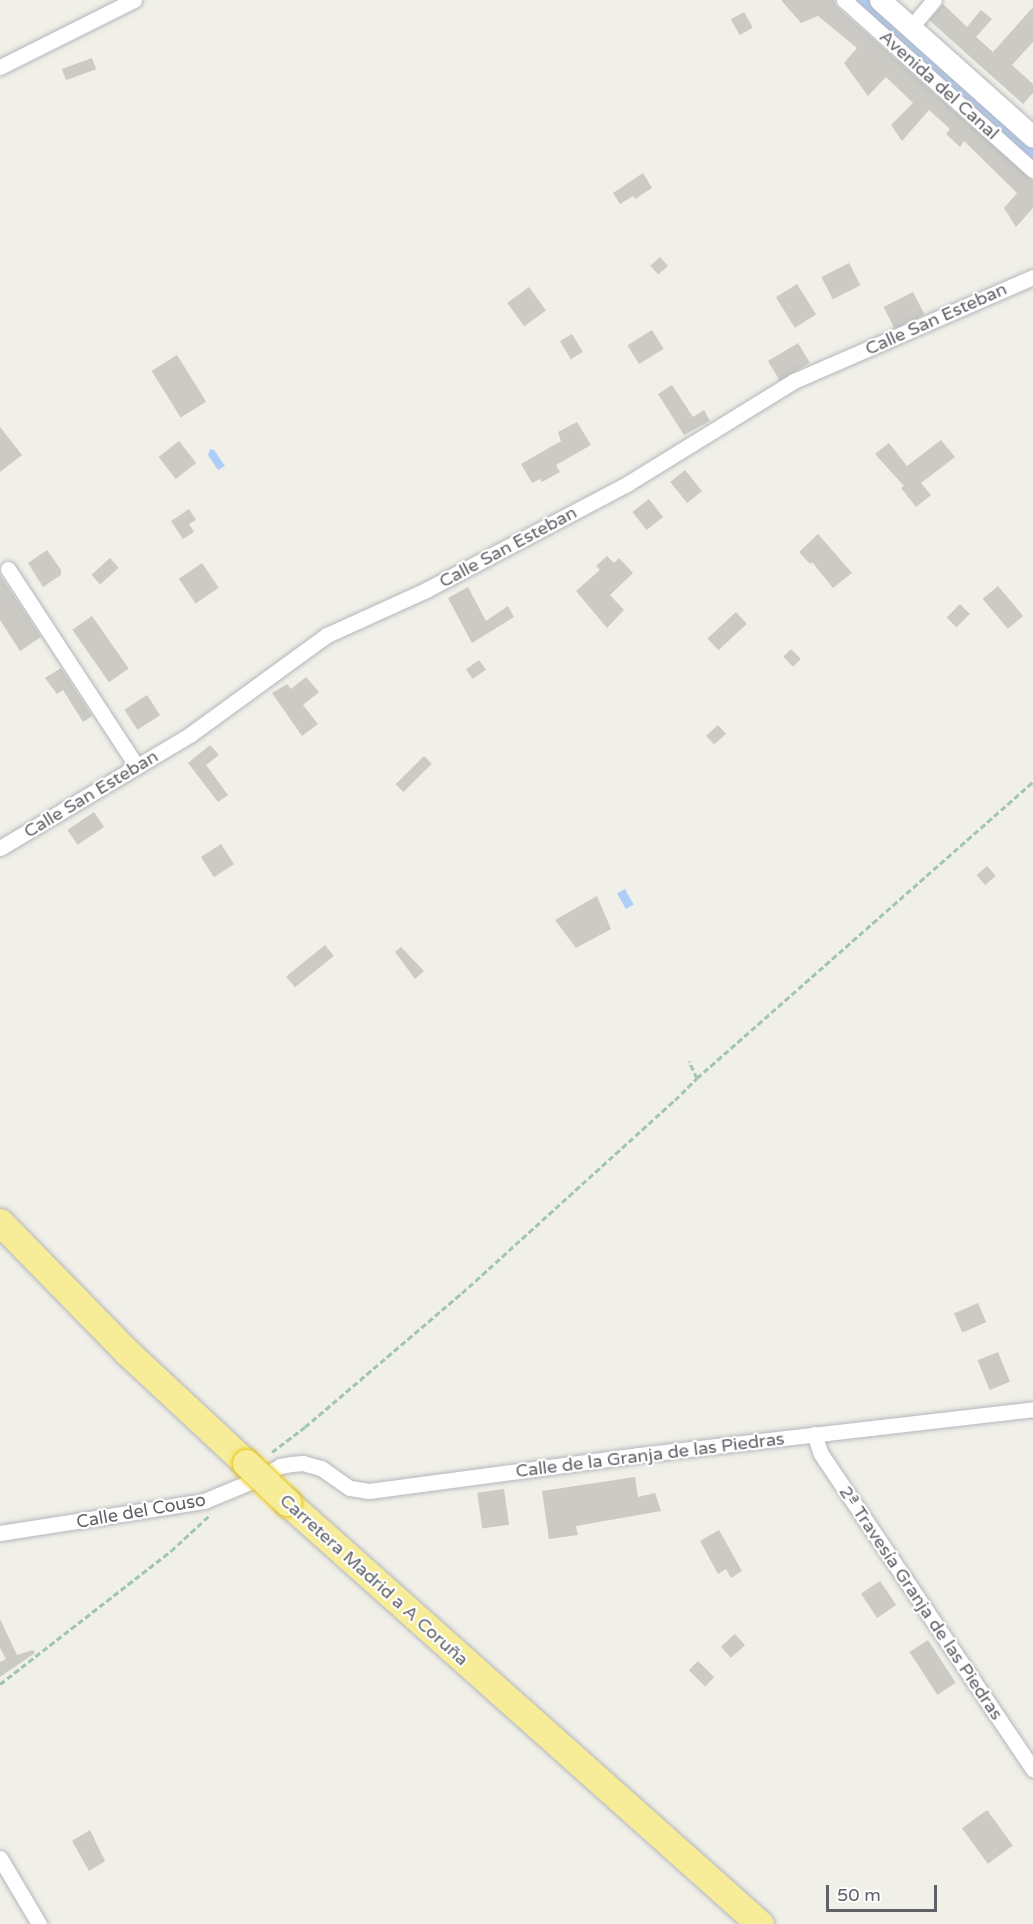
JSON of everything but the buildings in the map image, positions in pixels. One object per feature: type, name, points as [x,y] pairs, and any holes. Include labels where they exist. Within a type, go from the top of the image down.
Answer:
[{"type":"highway","name":"Carretera Madrid a A Coruña","points":[[0,1222],[127,1352],[287,1502],[759,1924]]},
{"type":"street","points":[[0,68],[134,0]]},
{"type":"street","name":"Avenida del Canal","points":[[844,0],[1033,170]]},
{"type":"street","name":"Avenida del Canal","points":[[880,0],[912,26],[1033,137]]},
{"type":"street","points":[[912,26],[934,0]]},
{"type":"street","name":"Calle San Esteban","points":[[0,848],[191,734],[327,636],[426,590],[627,484],[794,381],[1033,277]]},
{"type":"street","points":[[8,569],[137,767]]},
{"type":"street","name":"Calle de la Granja de las Piedras","points":[[278,1468],[303,1463],[321,1468],[350,1488],[369,1491],[814,1434],[1033,1409]]},
{"type":"street","name":"2ª Travesía Granja de las Piedras","points":[[814,1434],[821,1454],[1033,1769]]},
{"type":"street","name":"Calle del Couso","points":[[0,1533],[204,1501],[278,1468]]},
{"type":"street","points":[[0,1858],[39,1924]]},
{"type":"path","points":[[278,1468],[271,1453],[305,1427],[462,1293],[697,1078],[1033,782]]},
{"type":"path","points":[[689,1061],[697,1078]]},
{"type":"path","points":[[0,1684],[171,1551],[213,1512]]},
{"type":"water","points":[[210,449],[214,450],[225,466],[218,470],[208,455]]},
{"type":"water","points":[[625,889],[634,905],[626,909],[617,893]]},
{"type":"waterway","points":[[859,0],[1033,156]]}]
